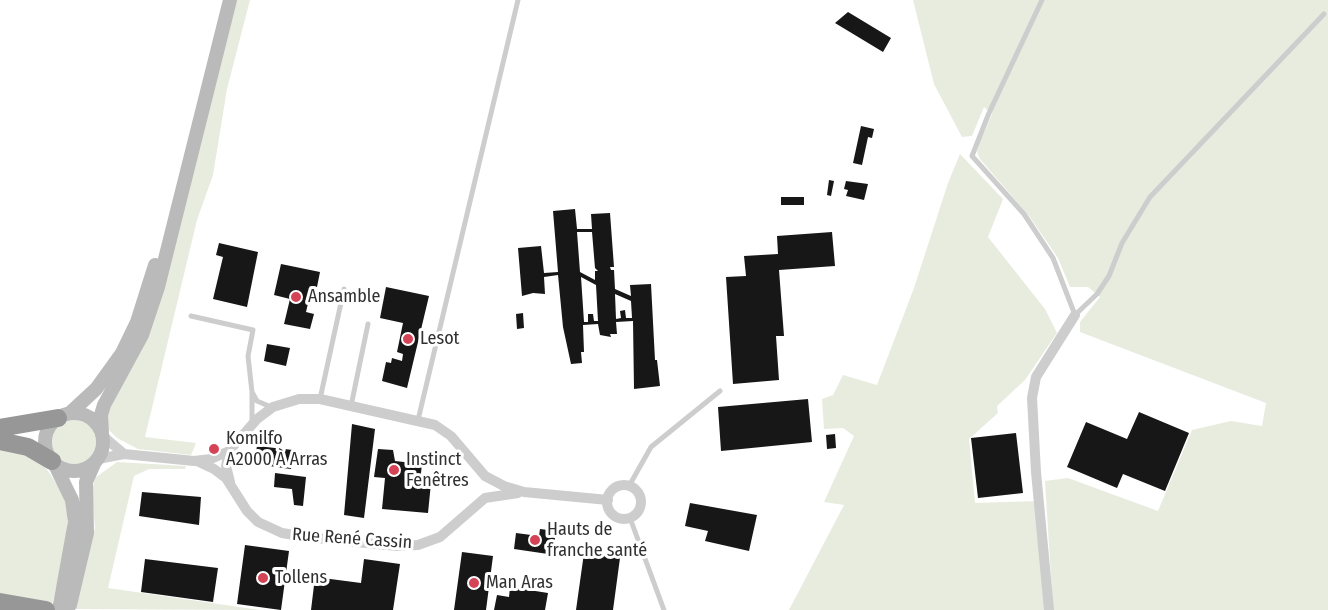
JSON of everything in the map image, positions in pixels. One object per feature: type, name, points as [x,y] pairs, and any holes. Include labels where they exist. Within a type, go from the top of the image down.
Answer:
[{"type":"highway","points":[[0,428],[64,416]]},
{"type":"highway","points":[[0,441],[28,447],[53,462]]},
{"type":"highway","points":[[0,602],[40,609]]},
{"type":"main road","points":[[59,610],[75,522],[72,500],[46,452],[45,438],[50,425],[96,389],[127,344],[141,310],[184,180],[230,0]]},
{"type":"main road","points":[[69,610],[87,533],[86,487],[103,446],[101,415],[106,399],[130,360],[150,312],[180,206],[184,180]]},
{"type":"main road","points":[[64,416],[90,417],[103,435]]},
{"type":"main road","points":[[53,462],[74,472],[96,461]]},
{"type":"street","points":[[1049,610],[1036,472],[1032,398],[1036,377],[1075,315]]},
{"type":"street","points":[[96,461],[124,454],[194,460],[211,459],[229,451],[252,423],[273,407],[299,399],[320,399],[418,420],[446,431],[482,473],[497,483],[524,492],[608,500]]},
{"type":"street","points":[[103,435],[124,454]]},
{"type":"street","points":[[229,451],[226,466],[231,484]]},
{"type":"street","name":"Rue René Cassin","points":[[194,460],[214,469],[231,484],[247,511],[273,530],[306,537],[397,546],[418,545],[440,537],[481,500],[496,495],[524,492]]},
{"type":"street","points":[[481,500],[486,488],[482,473]]},
{"type":"street","points":[[629,486],[637,491],[641,500],[639,510],[630,518],[615,516],[609,509],[608,500],[613,489],[629,486]]},
{"type":"lane","points":[[418,420],[518,0]]},
{"type":"lane","points":[[1042,0],[989,113],[972,156],[1024,214],[1053,258],[1075,315],[1097,294],[1109,276],[1122,243],[1150,197],[1324,14]]},
{"type":"lane","points":[[320,399],[344,289]]},
{"type":"lane","points":[[191,316],[253,330],[248,356],[252,392],[252,423]]},
{"type":"lane","points":[[351,406],[368,324]]},
{"type":"lane","points":[[629,486],[651,447],[720,391]]},
{"type":"lane","points":[[252,392],[261,404],[273,407]]},
{"type":"lane","points":[[630,518],[664,610]]},
{"type":"shaded area","points":[[237,0],[250,0],[227,89],[213,175],[197,220],[145,437],[196,443],[191,455],[138,449],[117,438],[108,429],[106,418],[163,288]]},
{"type":"shaded area","points":[[913,0],[1328,0],[1328,610],[1053,610],[1045,481],[1068,478],[1158,511],[1192,430],[1231,421],[1262,426],[1266,403],[1080,332],[1080,322],[1100,297],[1088,287],[1070,287],[1058,258],[1029,216],[980,159],[977,152],[979,144],[992,114],[984,107],[972,136],[962,137],[934,84]]},
{"type":"shaded area","points":[[960,154],[1003,199],[988,237],[1045,309],[1057,333],[1025,380],[997,406],[998,413],[969,439],[975,503],[1038,501],[1047,610],[789,610],[844,505],[824,502],[854,436],[843,428],[824,429],[822,399],[833,395],[843,375],[877,385],[914,288],[948,183]]},
{"type":"shaded area","points":[[74,420],[90,426],[96,442],[90,458],[74,464],[58,458],[52,442],[58,426]]},
{"type":"shaded area","points":[[5,446],[42,462],[64,495],[68,511],[67,540],[52,605],[0,596],[0,447]]},
{"type":"shaded area","points":[[117,462],[186,466],[185,469],[149,469],[134,476],[108,588],[260,610],[74,609],[95,528],[92,491],[95,478]]},
{"type":"building","points":[[848,12],[891,38],[883,52],[835,23]]},
{"type":"building","points":[[861,126],[874,129],[872,138],[868,137],[862,165],[853,163]]},
{"type":"building","points":[[829,180],[834,181],[831,196],[827,195]]},
{"type":"building","points":[[846,181],[868,184],[864,200],[846,196],[848,190],[844,189]]},
{"type":"building","points":[[781,197],[804,197],[804,205],[781,205]]},
{"type":"building","points":[[575,209],[577,229],[592,229],[591,214],[610,213],[614,267],[610,267],[614,270],[615,289],[631,296],[630,285],[651,284],[655,360],[657,360],[660,386],[634,389],[633,321],[616,322],[617,334],[610,334],[611,337],[600,335],[598,324],[583,325],[582,363],[571,364],[563,327],[558,275],[544,277],[545,294],[533,293],[522,296],[518,248],[541,246],[544,273],[558,272],[553,211]],"holes":[[[577,232],[592,232],[595,268],[598,271],[595,271],[595,280],[580,272]],[[581,277],[596,285],[598,321],[594,321],[593,314],[588,314],[588,322],[584,322]],[[615,294],[631,301],[632,318],[626,318],[625,310],[620,311],[621,318],[616,319]]]},
{"type":"building","points":[[832,232],[835,266],[779,270],[784,336],[776,336],[779,380],[733,384],[726,277],[746,276],[744,256],[778,254],[777,236]]},
{"type":"building","points":[[219,243],[258,252],[247,307],[213,299],[223,257],[216,255]]},
{"type":"building","name":"Ansamble","points":[[281,264],[320,272],[317,287],[312,286],[306,312],[314,314],[310,329],[284,324],[290,299],[274,295]]},
{"type":"building","name":"Lesot","points":[[386,287],[429,296],[407,388],[382,381],[386,362],[391,363],[392,358],[402,361],[403,354],[397,352],[403,323],[380,318]]},
{"type":"building","points":[[523,313],[524,328],[517,329],[516,314]]},
{"type":"building","points":[[267,344],[290,348],[286,366],[264,361]]},
{"type":"building","points":[[808,399],[812,442],[721,451],[718,407]]},
{"type":"building","points":[[1139,412],[1189,433],[1165,491],[1123,474],[1117,488],[1067,467],[1086,422],[1127,439]]},
{"type":"building","points":[[352,424],[375,429],[364,518],[344,515]]},
{"type":"building","points":[[1016,433],[1023,493],[978,498],[971,438]]},
{"type":"building","points":[[835,434],[836,448],[827,449],[826,435]]},
{"type":"building","points":[[257,446],[293,450],[291,469],[254,464]]},
{"type":"building","points":[[378,449],[393,450],[395,461],[422,464],[420,482],[431,483],[428,513],[382,509],[385,478],[374,477]]},
{"type":"building","points":[[275,473],[306,477],[303,506],[294,505],[292,489],[274,487]]},
{"type":"building","points":[[142,492],[201,497],[199,525],[139,516]]},
{"type":"building","points":[[690,503],[757,515],[749,551],[705,541],[708,531],[685,526]]},
{"type":"building","name":"Hauts de franche santé","points":[[540,529],[556,531],[554,545],[550,544],[548,554],[514,549],[516,533],[539,536]]},
{"type":"building","name":"Tollens","points":[[245,545],[289,551],[281,610],[237,604]]},
{"type":"building","name":"Man Aras","points":[[462,552],[493,556],[486,610],[454,610]]},
{"type":"building","points":[[584,553],[620,558],[613,610],[576,610]]},
{"type":"building","points":[[145,559],[218,568],[213,602],[141,592]]},
{"type":"building","points":[[364,559],[400,564],[393,610],[311,610],[315,577],[361,583]]},
{"type":"building","points":[[510,587],[548,593],[545,610],[494,610],[497,595],[509,597]]},
{"type":"place","name":"Ansamble","points":[[296,297]]},
{"type":"place","name":"Lesot","points":[[408,339]]},
{"type":"place","name":"Komilfo A2000 À Arras","points":[[214,449]]},
{"type":"place","name":"Instinct Fenêtres","points":[[394,470]]},
{"type":"place","name":"Hauts de franche santé","points":[[535,540]]},
{"type":"place","name":"Tollens","points":[[263,578]]},
{"type":"place","name":"Man Aras","points":[[474,583]]}]
